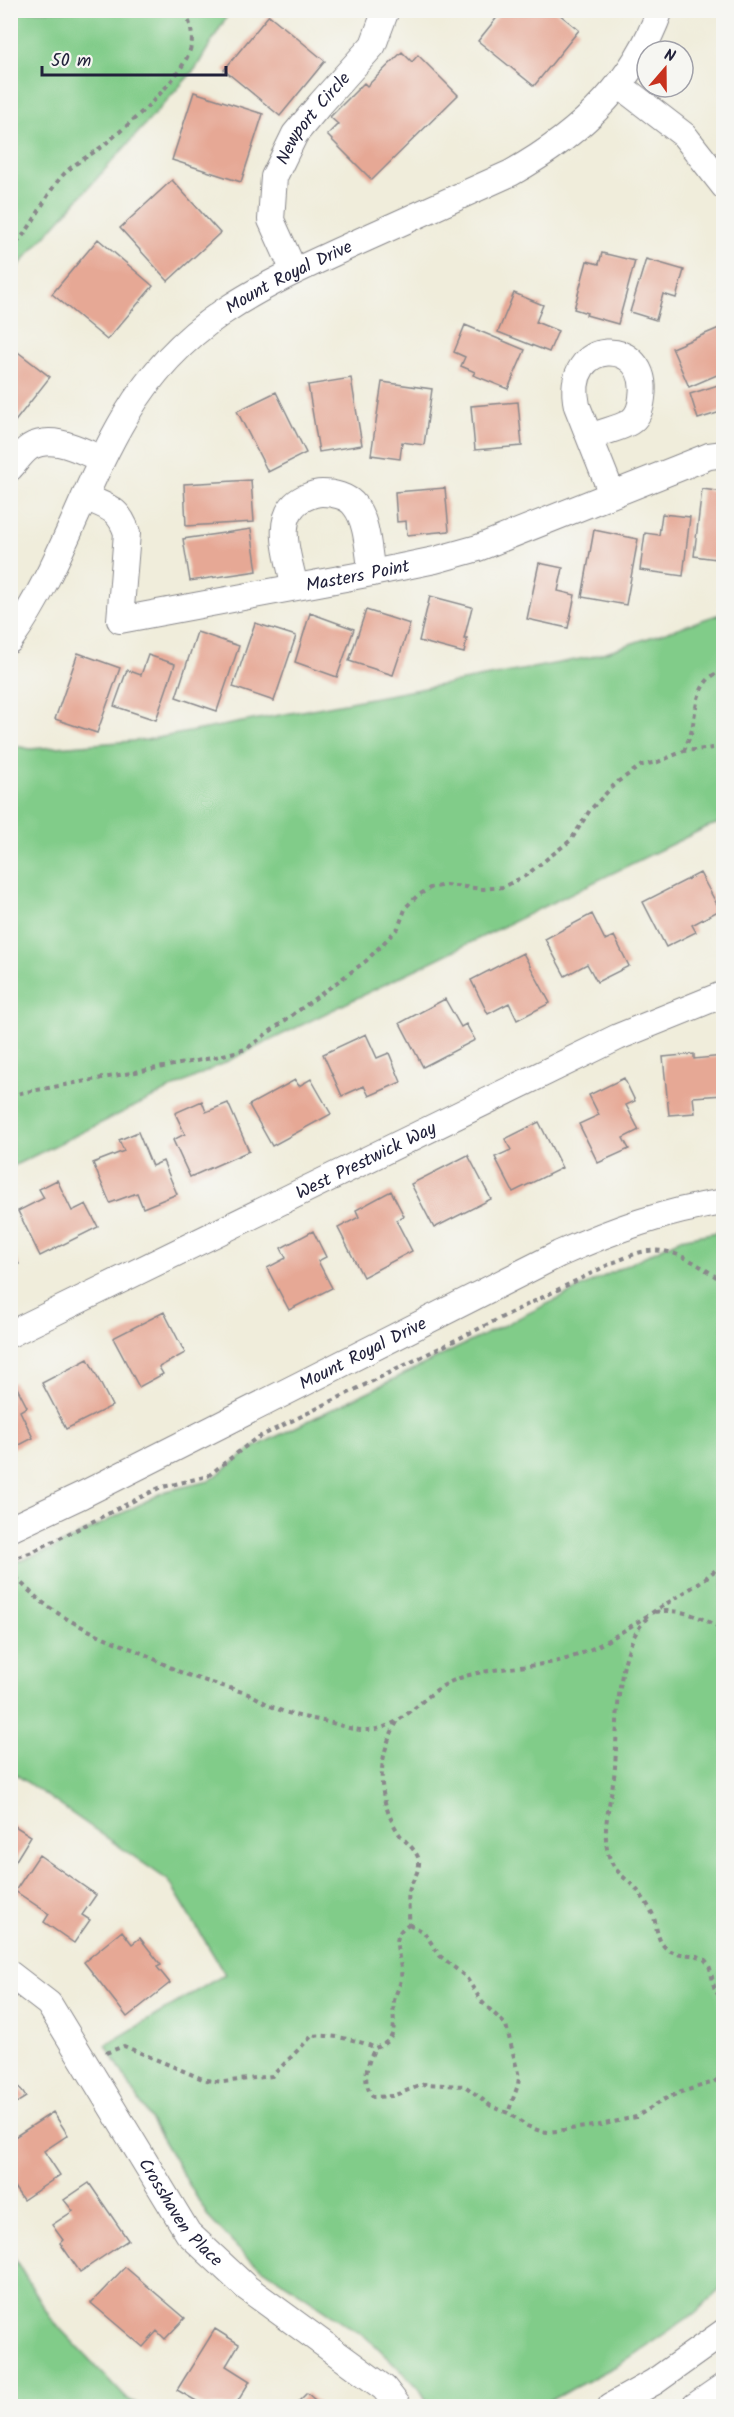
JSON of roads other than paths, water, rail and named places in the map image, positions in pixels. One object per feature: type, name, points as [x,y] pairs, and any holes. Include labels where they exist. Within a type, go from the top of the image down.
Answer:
[{"type":"street","name":"Newport Circle","points":[[294,271],[271,220],[274,177],[295,134],[373,45],[387,10]]},
{"type":"street","name":"Mount Royal Drive","points":[[10,640],[43,588],[102,459],[127,413],[154,373],[185,340],[222,310],[263,286],[511,173],[541,156],[595,113],[619,85],[638,58],[660,10]]},
{"type":"street","points":[[619,85],[684,135],[723,186]]},
{"type":"street","points":[[591,437],[612,494]]},
{"type":"street","points":[[10,468],[28,448],[44,442],[62,443],[102,459]]},
{"type":"street","name":"Masters Point","points":[[85,497],[115,510],[123,520],[127,533],[120,620],[435,560],[478,548],[709,456],[723,454]]},
{"type":"street","points":[[295,587],[285,543],[285,523],[295,502],[314,493],[336,494],[355,504],[365,525],[372,573]]},
{"type":"street","name":"West Prestwick Way","points":[[10,1334],[618,1037],[723,994]]},
{"type":"street","name":"Mount Royal Drive","points":[[10,1529],[82,1495],[559,1254],[608,1232],[652,1217],[723,1202]]},
{"type":"street","name":"Crosshaven Place","points":[[10,1974],[50,2004],[188,2233],[247,2288],[384,2388],[398,2406]]},
{"type":"street","points":[[611,2406],[654,2382],[723,2332]]},
{"type":"street","points":[[695,2406],[723,2386]]}]
